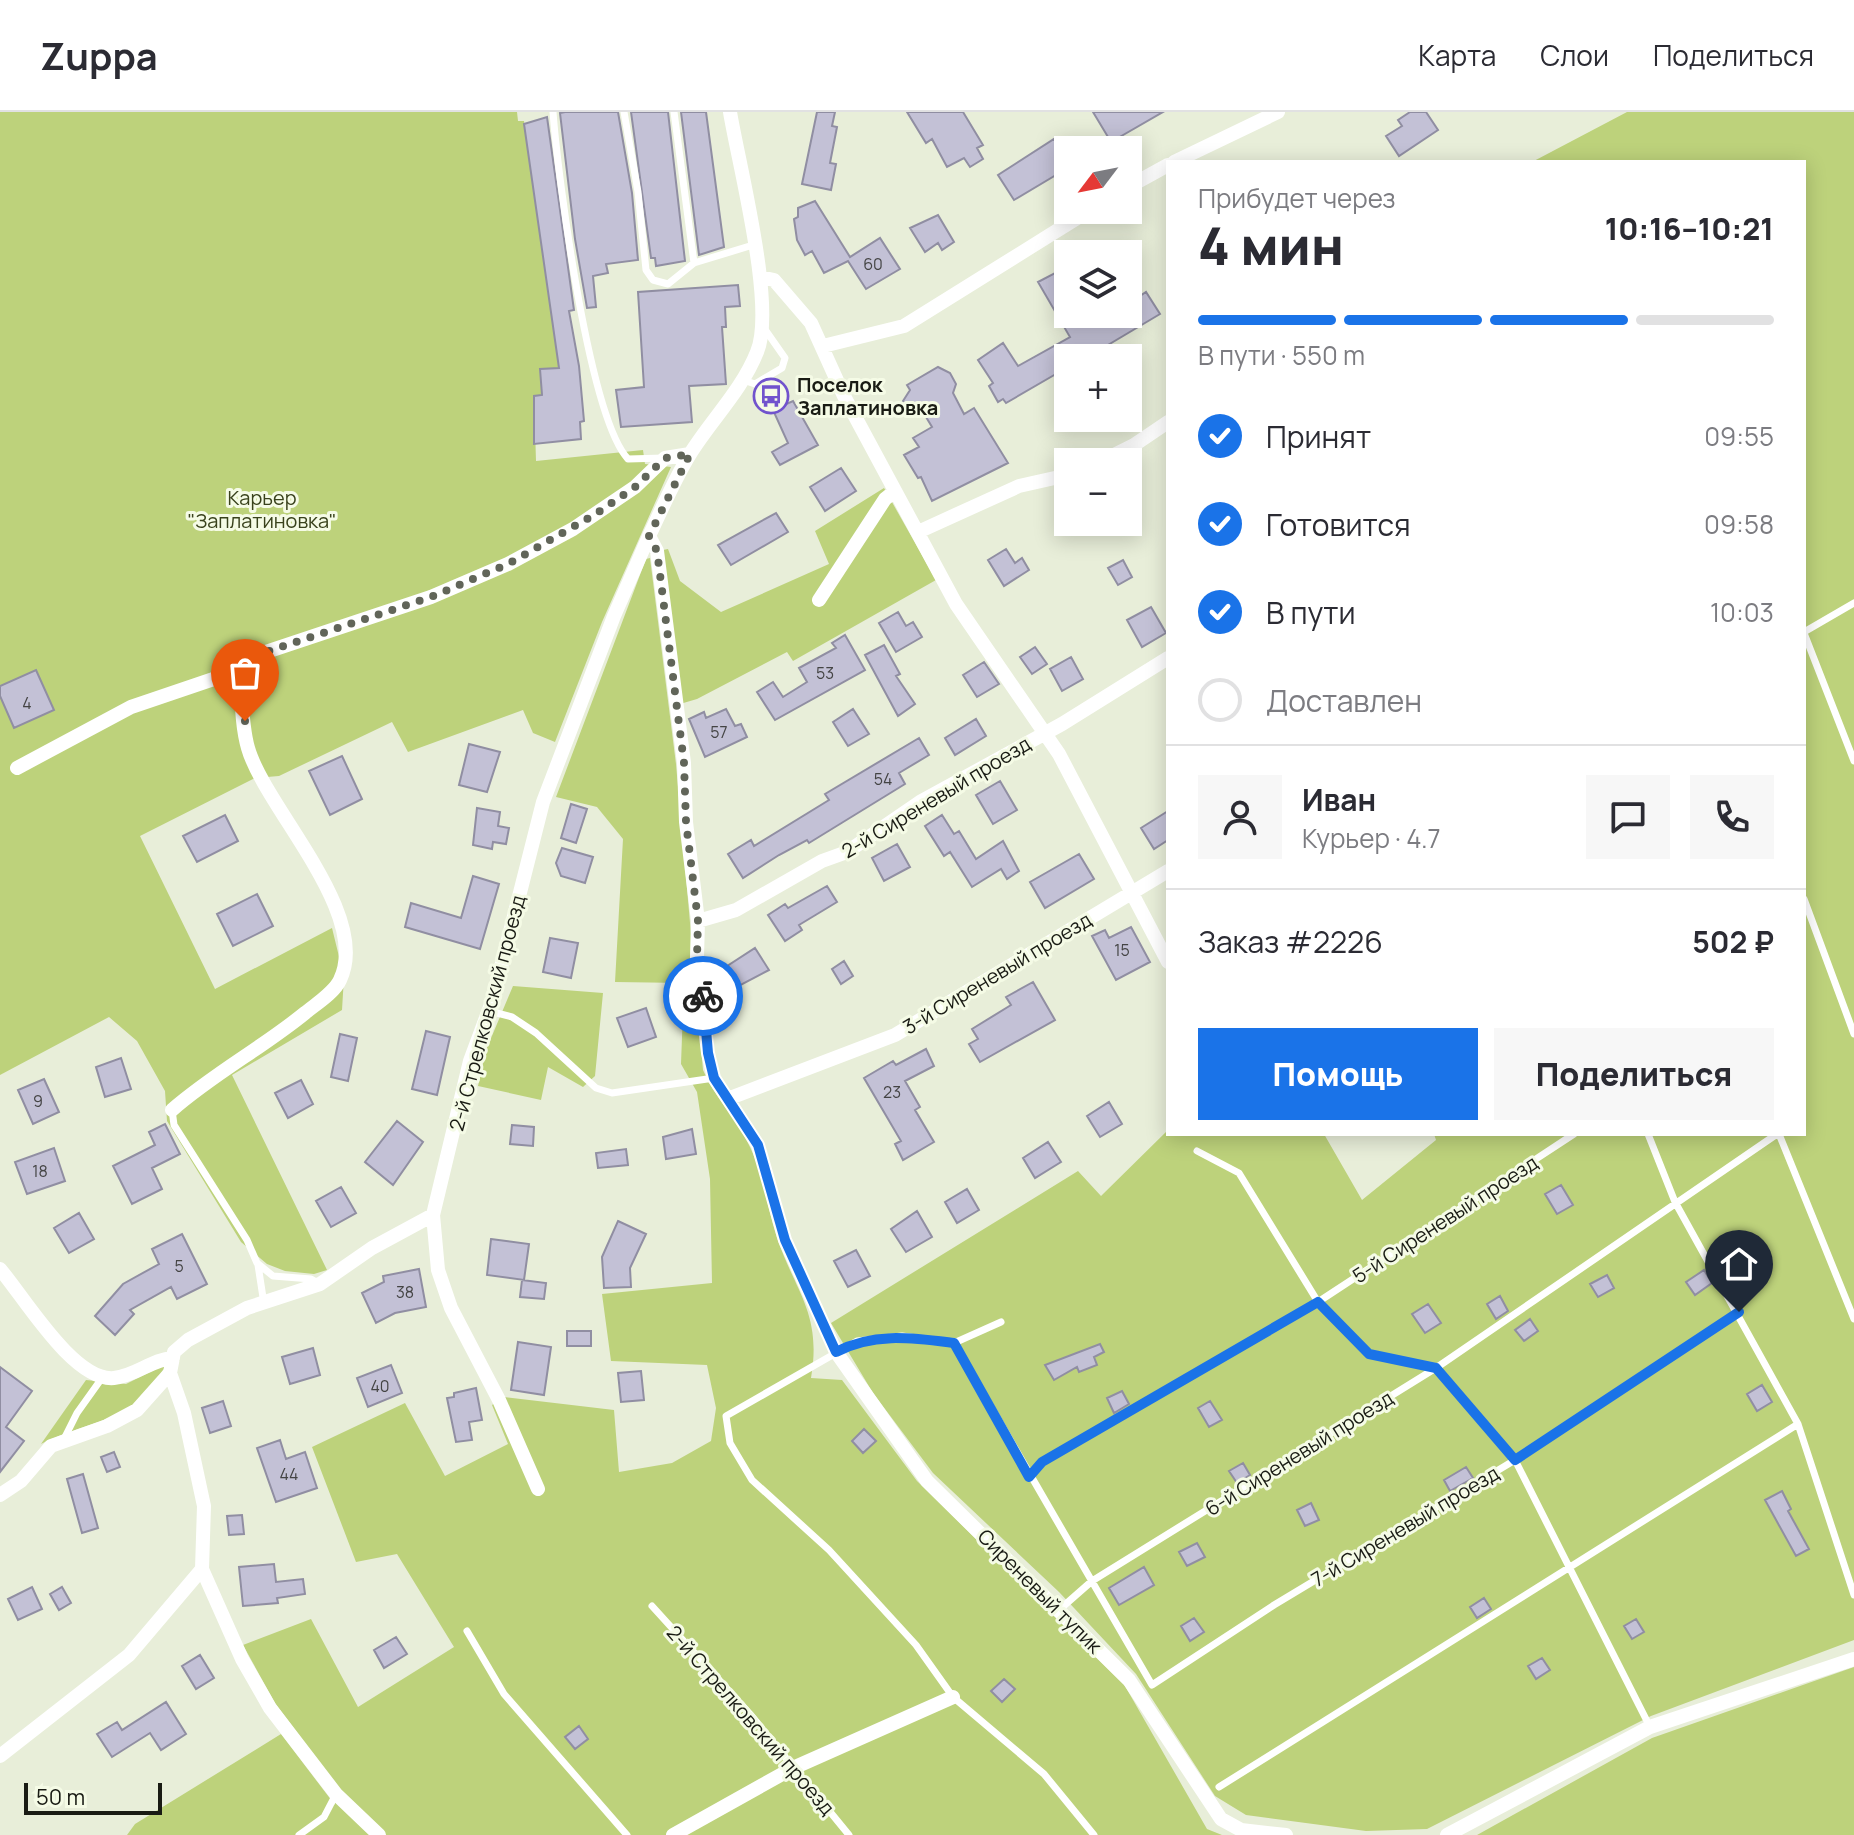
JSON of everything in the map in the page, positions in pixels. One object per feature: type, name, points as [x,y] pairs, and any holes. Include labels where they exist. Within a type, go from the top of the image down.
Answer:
[{"type":"street","points":[[730,112],[760,277],[764,328]]},
{"type":"street","points":[[1178,160],[1278,112]]},
{"type":"street","points":[[1142,179],[1166,166]]},
{"type":"street","points":[[823,346],[904,326],[1068,224]]},
{"type":"street","points":[[760,277],[774,280],[811,323],[844,396],[956,604],[1044,733],[1166,958]]},
{"type":"street","name":"2-й Стрелковский проезд","points":[[538,1489],[499,1400],[451,1308],[438,1270],[433,1215],[470,1061],[478,1032],[489,1011],[543,802],[608,631],[649,536],[690,454],[743,380],[758,351],[764,328]]},
{"type":"street","points":[[1128,448],[1166,423]]},
{"type":"street","points":[[17,768],[131,707],[240,670],[266,652],[431,597],[508,564],[573,529],[623,496],[665,458],[690,454]]},
{"type":"street","points":[[918,532],[1019,486],[1054,478]]},
{"type":"street","points":[[819,600],[885,499],[895,491]]},
{"type":"street","points":[[649,536],[657,551],[684,763],[686,822],[698,921],[697,957],[708,1053],[714,1078]]},
{"type":"street","name":"2-й Сиреневый проезд","points":[[698,921],[736,910],[822,861],[847,852],[920,802],[1044,733],[1166,659]]},
{"type":"street","points":[[172,1110],[201,1086],[263,1047],[322,1000],[340,980],[343,964],[345,941],[322,875],[257,771],[247,747],[240,670]]},
{"type":"street","name":"3-й Сиреневый проезд","points":[[730,1098],[895,1035],[1166,872]]},
{"type":"street","name":"Сиреневый тупик","points":[[714,1078],[758,1145],[785,1240],[836,1352],[927,1481],[1129,1680],[1221,1819],[1241,1830],[1286,1835]]},
{"type":"street","points":[[0,1495],[21,1481],[41,1455],[64,1439],[107,1426],[137,1410],[171,1366],[174,1352],[188,1340],[247,1308],[320,1284],[372,1248],[433,1215]]},
{"type":"street","points":[[0,1269],[65,1349],[91,1374],[102,1378],[132,1374],[163,1358],[171,1366],[204,1506],[202,1569],[242,1659],[270,1708],[336,1794],[379,1835]]},
{"type":"street","points":[[0,1756],[129,1655],[202,1569]]},
{"type":"street","points":[[1447,1835],[1650,1727],[1854,1659]]},
{"type":"street","points":[[673,1835],[793,1768],[953,1697]]},
{"type":"lane","points":[[553,112],[557,159],[602,405],[617,447],[628,459],[665,458]]},
{"type":"lane","points":[[624,112],[638,192],[646,270],[653,280],[668,284],[694,263],[753,245]]},
{"type":"lane","points":[[674,112],[694,263]]},
{"type":"lane","points":[[743,380],[755,384],[782,368],[785,358],[764,328]]},
{"type":"lane","points":[[1806,631],[1854,603]]},
{"type":"lane","points":[[1806,637],[1854,761]]},
{"type":"lane","points":[[1806,904],[1854,1034]]},
{"type":"lane","points":[[489,1011],[512,1017],[536,1033],[596,1088],[612,1093],[714,1078]]},
{"type":"lane","points":[[172,1110],[174,1125],[247,1240],[264,1288],[264,1304]]},
{"type":"lane","name":"5-й Сиреневый проезд","points":[[1029,1477],[1042,1462],[1318,1302],[1571,1136]]},
{"type":"lane","points":[[1649,1136],[1675,1202],[1739,1312],[1798,1424],[1854,1595]]},
{"type":"lane","name":"6-й Сиреневый проезд","points":[[1059,1610],[1092,1581],[1436,1368],[1775,1136]]},
{"type":"lane","points":[[1779,1136],[1854,1319]]},
{"type":"lane","points":[[1197,1151],[1239,1173],[1318,1302],[1369,1354],[1436,1368],[1515,1460],[1650,1727]]},
{"type":"lane","points":[[257,1263],[273,1276],[311,1279],[320,1284]]},
{"type":"lane","name":"7-й Сиреневый проезд","points":[[1092,1581],[1152,1685],[1274,1605],[1515,1460],[1739,1312]]},
{"type":"lane","points":[[1001,1322],[954,1343],[902,1336],[857,1341],[814,1369],[726,1416],[730,1443],[752,1480],[829,1550],[897,1624],[953,1697],[1044,1774],[1094,1835]]},
{"type":"lane","points":[[954,1343],[1092,1581]]},
{"type":"lane","points":[[64,1439],[77,1413],[102,1378]]},
{"type":"lane","points":[[1219,1787],[1798,1424]]},
{"type":"lane","name":"2-й Стрелковский проезд","points":[[652,1606],[750,1714],[849,1835]]},
{"type":"lane","points":[[467,1631],[504,1694],[627,1835]]},
{"type":"lane","points":[[299,1835],[324,1817],[336,1794]]},
{"type":"green space","name":"Карьер \"Заплатиновка\"","points":[[0,112],[517,112],[518,121],[524,121],[559,368],[541,369],[542,395],[534,396],[536,461],[643,450],[645,464],[671,467],[602,622],[555,742],[533,733],[523,710],[408,752],[392,722],[279,776],[255,778],[140,836],[215,989],[332,928],[344,977],[342,1010],[232,1075],[327,1270],[314,1274],[285,1271],[267,1264],[241,1242],[167,1121],[165,1091],[137,1041],[109,1017],[0,1075]]},
{"type":"green space","points":[[1627,112],[1854,112],[1854,1640],[1651,1716],[1427,1829],[1366,1831],[1246,1815],[1215,1796],[1136,1674],[1059,1592],[933,1473],[873,1393],[831,1323],[1078,1171],[1101,1196],[1166,1132],[1166,1136],[1325,1136],[1362,1200],[1436,1140],[1435,1136],[1806,1136],[1806,160],[1536,160]]},
{"type":"green space","points":[[884,488],[936,580],[793,661],[787,652],[697,699],[680,704],[663,550],[668,549],[680,581],[721,612],[829,564],[815,531]]},
{"type":"green space","points":[[650,558],[676,764],[703,1070],[753,1154],[777,1238],[810,1320],[813,1337],[811,1378],[842,1380],[917,1481],[1125,1686],[1207,1829],[1222,1835],[127,1835],[135,1824],[281,1734],[335,1805],[327,1773],[275,1703],[243,1645],[311,1619],[358,1707],[454,1647],[397,1554],[356,1562],[312,1447],[405,1403],[445,1476],[508,1444],[492,1405],[504,1397],[614,1410],[619,1472],[672,1463],[711,1441],[716,1408],[707,1365],[611,1361],[602,1294],[712,1283],[710,1179],[697,1092],[681,1064],[684,983],[615,982],[623,839],[597,807],[556,797],[646,559]]},
{"type":"green space","points":[[513,986],[603,993],[595,1076],[583,1087],[548,1067],[541,1100],[478,1086],[486,1050]]},
{"type":"green space","points":[[166,1364],[143,1397],[128,1408],[41,1444],[86,1380],[126,1384]]},
{"type":"green space","points":[[1854,1667],[1854,1835],[1477,1835],[1652,1738]]},
{"type":"building","points":[[618,112],[632,193],[638,260],[606,264],[608,273],[593,276],[596,307],[587,308],[575,239],[560,113]]},
{"type":"building","points":[[631,112],[668,112],[685,261],[656,266],[655,258],[651,258]]},
{"type":"building","points":[[681,112],[706,112],[724,247],[699,255]]},
{"type":"building","points":[[817,112],[835,112],[832,126],[837,127],[830,163],[836,164],[831,190],[802,184]]},
{"type":"building","points":[[907,112],[963,112],[983,145],[977,148],[983,159],[970,167],[964,158],[947,167],[932,139],[926,143]]},
{"type":"building","points":[[1093,112],[1163,112],[1121,136],[1107,136]]},
{"type":"building","points":[[1410,112],[1426,112],[1438,130],[1399,156],[1386,136],[1402,126],[1398,120]]},
{"type":"building","points":[[547,117],[574,310],[569,311],[579,366],[584,421],[580,422],[581,439],[534,444],[534,396],[542,395],[540,369],[559,368],[524,124]]},
{"type":"building","points":[[1054,139],[1054,176],[1014,200],[998,175]]},
{"type":"building","points":[[815,201],[850,257],[880,238],[900,269],[866,289],[848,261],[824,273],[812,251],[805,255],[797,240],[794,219],[798,217],[798,208]]},
{"type":"building","points":[[938,215],[954,242],[942,250],[938,243],[925,252],[910,228]]},
{"type":"building","points":[[1054,274],[1054,310],[1038,282]]},
{"type":"building","points":[[738,285],[740,306],[725,307],[726,327],[722,327],[726,384],[689,386],[692,422],[621,427],[616,390],[644,387],[638,292]]},
{"type":"building","points":[[1146,292],[1160,314],[1142,325],[1142,295]]},
{"type":"building","points":[[1065,328],[1136,328],[1110,344],[1057,344],[1070,337]]},
{"type":"building","points":[[1003,343],[1018,366],[1054,346],[1054,375],[1006,403],[1003,399],[998,402],[989,386],[993,383],[978,360]]},
{"type":"building","points":[[938,367],[950,373],[956,384],[953,393],[964,414],[974,408],[1008,463],[932,501],[921,477],[918,478],[904,455],[919,447],[913,438],[932,427],[920,407],[910,407],[903,401],[910,390],[907,385]]},
{"type":"building","points":[[793,401],[818,445],[780,465],[772,452],[788,443],[773,410]]},
{"type":"building","points":[[841,468],[856,491],[825,511],[810,487]]},
{"type":"building","points":[[776,513],[788,532],[731,565],[718,545]]},
{"type":"building","points":[[1006,549],[1015,563],[1022,558],[1029,570],[1004,586],[988,560]]},
{"type":"building","points":[[1123,560],[1132,577],[1118,585],[1108,568]]},
{"type":"building","points":[[1151,607],[1166,633],[1142,647],[1127,620]]},
{"type":"building","points":[[898,612],[906,626],[913,622],[922,637],[896,652],[879,623]]},
{"type":"building","points":[[845,635],[865,670],[775,720],[757,692],[773,682],[783,697],[807,682],[799,668],[836,648],[832,643]]},
{"type":"building","points":[[884,645],[900,674],[896,676],[915,704],[898,716],[865,655]]},
{"type":"building","points":[[1035,647],[1047,664],[1032,674],[1020,657]]},
{"type":"building","points":[[1071,657],[1083,679],[1062,691],[1050,669]]},
{"type":"building","points":[[984,662],[999,684],[977,697],[963,675]]},
{"type":"building","points":[[36,670],[54,710],[14,728],[0,696],[0,686]]},
{"type":"building","points":[[726,709],[735,726],[741,724],[747,737],[705,757],[689,719],[704,712],[706,718]]},
{"type":"building","points":[[853,709],[869,734],[848,746],[833,722]]},
{"type":"building","points":[[976,719],[986,736],[955,755],[945,738]]},
{"type":"building","points":[[919,738],[929,755],[899,773],[905,784],[809,843],[807,840],[743,878],[728,854],[751,840],[754,846],[829,800],[825,794]]},
{"type":"building","points":[[469,744],[500,752],[487,792],[459,785]]},
{"type":"building","points":[[342,756],[362,799],[330,815],[309,771]]},
{"type":"building","points":[[1000,781],[1017,810],[993,824],[976,795]]},
{"type":"building","points":[[571,804],[587,809],[576,843],[561,838]]},
{"type":"building","points":[[477,808],[500,812],[498,826],[509,828],[506,844],[493,842],[492,849],[473,845]]},
{"type":"building","points":[[1166,812],[1166,841],[1154,849],[1141,828]]},
{"type":"building","points":[[225,815],[238,841],[197,862],[183,836]]},
{"type":"building","points":[[942,815],[954,834],[959,831],[976,859],[1003,841],[1019,871],[1007,879],[1001,869],[972,887],[950,852],[944,856],[925,826]]},
{"type":"building","points":[[897,844],[910,867],[884,881],[872,858]]},
{"type":"building","points":[[562,848],[593,857],[585,883],[561,876],[556,863]]},
{"type":"building","points":[[1079,854],[1094,879],[1045,908],[1030,882]]},
{"type":"building","points":[[473,876],[499,884],[480,949],[405,927],[411,903],[461,918]]},
{"type":"building","points":[[827,886],[837,902],[799,925],[802,930],[785,941],[768,915],[785,904],[788,908]]},
{"type":"building","points":[[257,894],[273,926],[233,946],[217,914]]},
{"type":"building","points":[[1131,927],[1150,962],[1116,980],[1092,936],[1105,930],[1109,938]]},
{"type":"building","points":[[550,938],[578,943],[571,978],[543,972]]},
{"type":"building","points":[[755,948],[769,970],[733,989],[721,970]]},
{"type":"building","points":[[844,961],[853,976],[841,984],[832,969]]},
{"type":"building","points":[[1033,982],[1055,1020],[980,1062],[969,1044],[978,1039],[972,1029],[1011,1005],[1006,997]]},
{"type":"building","points":[[646,1008],[656,1037],[628,1047],[617,1018]]},
{"type":"building","points":[[426,1031],[450,1037],[437,1095],[412,1089]]},
{"type":"building","points":[[340,1034],[357,1038],[348,1081],[331,1077]]},
{"type":"building","points":[[926,1049],[934,1066],[905,1081],[920,1107],[915,1110],[934,1142],[903,1160],[895,1144],[901,1141],[864,1078],[893,1061],[896,1065]]},
{"type":"building","points":[[121,1058],[131,1089],[105,1097],[96,1067]]},
{"type":"building","points":[[44,1079],[59,1112],[33,1124],[18,1090]]},
{"type":"building","points":[[301,1080],[313,1104],[288,1118],[275,1093]]},
{"type":"building","points":[[1109,1102],[1122,1124],[1100,1137],[1087,1116]]},
{"type":"building","points":[[397,1121],[423,1142],[393,1185],[365,1162]]},
{"type":"building","points":[[165,1124],[180,1154],[152,1168],[162,1189],[132,1204],[113,1166],[155,1145],[149,1132]]},
{"type":"building","points":[[512,1125],[534,1127],[533,1146],[510,1144]]},
{"type":"building","points":[[692,1129],[696,1154],[666,1159],[663,1137]]},
{"type":"building","points":[[1048,1142],[1061,1162],[1035,1178],[1023,1158]]},
{"type":"building","points":[[54,1148],[65,1181],[27,1194],[15,1162]]},
{"type":"building","points":[[626,1149],[628,1165],[598,1168],[596,1153]]},
{"type":"building","points":[[1561,1185],[1573,1205],[1557,1214],[1545,1194]]},
{"type":"building","points":[[341,1187],[356,1213],[331,1227],[316,1201]]},
{"type":"building","points":[[967,1189],[979,1210],[957,1223],[945,1202]]},
{"type":"building","points":[[917,1211],[932,1237],[906,1252],[891,1229]]},
{"type":"building","points":[[79,1213],[94,1239],[69,1253],[54,1228]]},
{"type":"building","points":[[618,1221],[646,1234],[630,1268],[631,1287],[604,1288],[602,1257]]},
{"type":"building","points":[[182,1234],[207,1284],[177,1299],[171,1287],[130,1310],[134,1314],[115,1335],[95,1316],[123,1284],[159,1264],[152,1249]]},
{"type":"building","points":[[491,1239],[529,1244],[524,1280],[487,1275]]},
{"type":"building","points":[[856,1250],[870,1276],[848,1287],[834,1261]]},
{"type":"building","points":[[419,1269],[426,1307],[395,1313],[376,1323],[362,1293],[384,1282],[383,1276]]},
{"type":"building","points":[[1704,1270],[1712,1283],[1695,1295],[1686,1282]]},
{"type":"building","points":[[1607,1275],[1614,1288],[1598,1297],[1590,1284]]},
{"type":"building","points":[[522,1280],[546,1283],[544,1299],[520,1297]]},
{"type":"building","points":[[1500,1296],[1508,1311],[1496,1319],[1487,1304]]},
{"type":"building","points":[[1428,1304],[1441,1323],[1425,1333],[1412,1314]]},
{"type":"building","points":[[1530,1319],[1538,1331],[1524,1341],[1515,1330]]},
{"type":"building","points":[[567,1331],[591,1331],[591,1346],[567,1346]]},
{"type":"building","points":[[518,1342],[551,1347],[544,1395],[511,1390]]},
{"type":"building","points":[[1100,1344],[1104,1352],[1094,1357],[1097,1365],[1079,1372],[1077,1367],[1054,1380],[1045,1365]]},
{"type":"building","points":[[313,1348],[320,1375],[290,1384],[282,1357]]},
{"type":"building","points":[[391,1365],[402,1393],[368,1407],[357,1378]]},
{"type":"building","points":[[0,1367],[32,1391],[6,1427],[24,1441],[0,1472]]},
{"type":"building","points":[[641,1371],[644,1400],[621,1402],[618,1373]]},
{"type":"building","points":[[1762,1385],[1772,1402],[1757,1411],[1747,1394]]},
{"type":"building","points":[[476,1388],[482,1420],[469,1422],[472,1440],[456,1442],[447,1398],[454,1397],[454,1393]]},
{"type":"building","points":[[1122,1391],[1129,1404],[1114,1413],[1107,1398]]},
{"type":"building","points":[[223,1401],[231,1426],[210,1433],[202,1408]]},
{"type":"building","points":[[1210,1401],[1222,1420],[1209,1427],[1198,1408]]},
{"type":"building","points":[[864,1429],[876,1441],[863,1453],[852,1441]]},
{"type":"building","points":[[280,1440],[286,1459],[305,1452],[317,1488],[276,1502],[257,1448]]},
{"type":"building","points":[[114,1452],[120,1467],[107,1472],[101,1457]]},
{"type":"building","points":[[1243,1463],[1250,1475],[1237,1483],[1229,1471]]},
{"type":"building","points":[[1466,1467],[1473,1478],[1450,1491],[1444,1480]]},
{"type":"building","points":[[83,1474],[98,1528],[82,1533],[67,1479]]},
{"type":"building","points":[[1782,1491],[1791,1509],[1788,1511],[1809,1549],[1796,1556],[1765,1500]]},
{"type":"building","points":[[1311,1503],[1319,1520],[1305,1526],[1297,1510]]},
{"type":"building","points":[[242,1515],[244,1534],[229,1535],[227,1516]]},
{"type":"building","points":[[1197,1543],[1205,1557],[1187,1566],[1179,1552]]},
{"type":"building","points":[[274,1564],[276,1582],[303,1579],[305,1594],[277,1598],[278,1603],[243,1606],[239,1567]]},
{"type":"building","points":[[1144,1567],[1154,1585],[1119,1605],[1109,1588]]},
{"type":"building","points":[[32,1587],[42,1609],[18,1620],[8,1599]]},
{"type":"building","points":[[62,1587],[71,1603],[59,1610],[50,1594]]},
{"type":"building","points":[[1484,1598],[1491,1609],[1477,1618],[1470,1607]]},
{"type":"building","points":[[1194,1618],[1204,1632],[1190,1641],[1181,1626]]},
{"type":"building","points":[[1636,1619],[1644,1632],[1632,1639],[1624,1626]]},
{"type":"building","points":[[396,1637],[407,1654],[384,1668],[374,1650]]},
{"type":"building","points":[[200,1655],[214,1678],[196,1689],[182,1666]]},
{"type":"building","points":[[1542,1658],[1550,1670],[1536,1679],[1528,1666]]},
{"type":"building","points":[[1004,1679],[1015,1689],[1002,1702],[991,1691]]},
{"type":"building","points":[[166,1702],[186,1734],[161,1750],[150,1733],[112,1757],[97,1734],[117,1722],[122,1730]]},
{"type":"building","points":[[579,1726],[588,1739],[575,1749],[565,1737]]},
{"type":"way so far","points":[[245,721],[240,670],[266,652],[431,597],[508,564],[594,515],[635,487],[665,458],[690,454],[649,536],[657,551],[684,763],[686,822],[698,921],[697,957],[703,996]]},
{"type":"place","name":"Поселок Заплатиновка","points":[[771,396]]},
{"type":"route","points":[[703,996],[708,1053],[714,1078],[758,1145],[785,1240],[836,1352],[857,1341],[902,1336],[954,1343],[1029,1477],[1042,1462],[1318,1302],[1369,1354],[1436,1368],[1515,1460],[1739,1312]]}]
